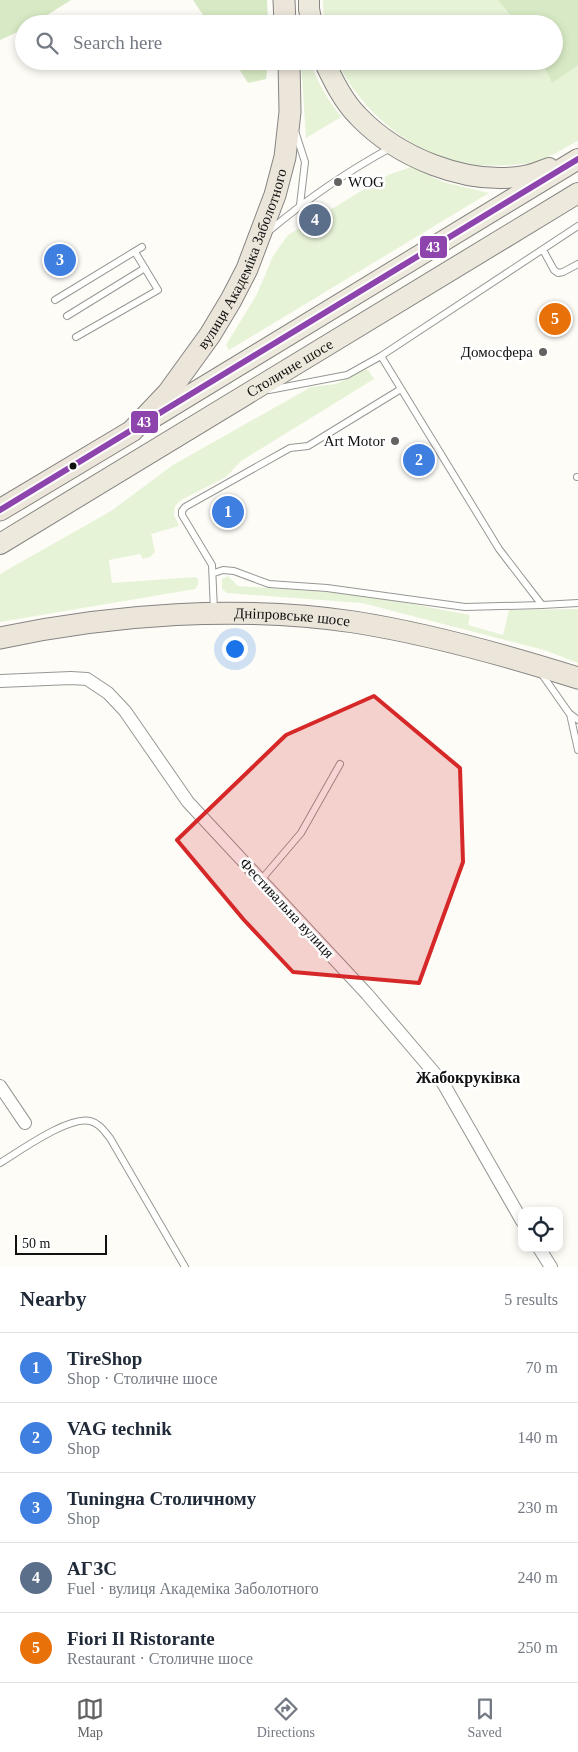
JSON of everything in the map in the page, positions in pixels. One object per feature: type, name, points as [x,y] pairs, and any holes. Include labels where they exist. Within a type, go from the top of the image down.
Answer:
[{"type":"highway","points":[[284,0],[285,15]]},
{"type":"highway","name":"вулиця Академіка Заболотного","points":[[132,431],[168,393],[210,335],[247,269],[275,195],[285,157],[290,112],[289,70]]},
{"type":"highway","name":"Столичне шосе","points":[[0,510],[132,431]]},
{"type":"highway","name":"Дніпровське шосе","points":[[0,638],[28,632],[145,617],[267,614],[352,622],[403,631],[535,664],[578,678]]},
{"type":"main road","points":[[309,0],[310,15]]},
{"type":"main road","points":[[328,70],[337,87],[357,116],[394,146],[427,163],[470,176],[524,176],[578,159]]},
{"type":"main road","name":"Столичне шосе","points":[[132,431],[578,159]]},
{"type":"main road","name":"Столичне шосе","points":[[0,544],[578,193]]},
{"type":"street","name":"Фестивальна вулиця","points":[[0,681],[87,679],[99,686],[124,711],[188,802],[367,994],[443,1083],[518,1214]]},
{"type":"street","points":[[0,1086],[25,1124]]},
{"type":"street","points":[[542,1252],[552,1267]]},
{"type":"lane","points":[[290,112],[305,162],[300,205]]},
{"type":"lane","points":[[258,240],[300,205],[365,162],[394,146]]},
{"type":"lane","points":[[248,394],[347,375],[381,356],[578,226]]},
{"type":"lane","points":[[55,300],[142,247]]},
{"type":"lane","points":[[543,250],[554,270],[558,273],[578,264]]},
{"type":"lane","points":[[76,337],[158,290],[135,252]]},
{"type":"lane","points":[[67,316],[145,268]]},
{"type":"lane","points":[[381,356],[499,550],[542,605]]},
{"type":"lane","points":[[214,614],[214,573],[212,565],[182,515],[185,507],[290,448],[308,446],[401,389]]},
{"type":"lane","points":[[214,573],[223,570],[234,571],[269,584],[327,588],[465,607],[578,603]]},
{"type":"lane","points":[[535,664],[570,713],[578,720]]},
{"type":"lane","points":[[570,713],[578,750]]},
{"type":"lane","points":[[261,880],[301,833],[340,764]]},
{"type":"lane","points":[[0,1163],[65,1124],[80,1120],[91,1121],[101,1127],[110,1138],[186,1267]]},
{"type":"highlighted area","points":[[374,696],[460,768],[463,862],[419,983],[293,972],[244,920],[177,840],[286,735]]},
{"type":"green space","points":[[0,0],[71,0],[47,15],[15,15],[15,33],[0,40]]},
{"type":"green space","points":[[193,0],[267,0],[268,15],[203,15]]},
{"type":"green space","points":[[323,0],[578,0],[578,141],[535,162],[492,166],[456,162],[437,156],[402,137],[371,110],[358,95],[342,70],[563,70],[563,15],[324,15]]},
{"type":"green space","points":[[498,0],[578,0],[578,65],[552,83],[546,70],[563,70],[563,15],[510,15]]},
{"type":"green space","points":[[240,70],[267,70],[266,79],[248,83]]},
{"type":"green space","points":[[302,70],[314,70],[323,90],[341,117],[306,138]]},
{"type":"green space","points":[[411,167],[443,182],[489,193],[229,350],[226,345],[257,294],[273,256],[288,235],[388,175]]},
{"type":"green space","points":[[364,370],[368,370],[374,379],[241,461],[226,477],[181,500],[175,506],[174,515],[179,526],[151,534],[155,552],[150,557],[143,559],[140,554],[109,560],[112,583],[195,577],[198,579],[198,585],[195,589],[0,622],[0,574],[111,511],[173,465],[311,387],[336,384]]},
{"type":"green space","points":[[228,576],[238,586],[358,594],[470,615],[468,625],[503,635],[509,610],[578,609],[578,663],[544,650],[362,603],[227,593],[222,589],[222,579]]},
{"type":"transit line","name":"43","points":[[0,510],[578,159]]},
{"type":"place","name":"WOG","points":[[338,182]]},
{"type":"place","name":"АГЗС","points":[[315,220]]},
{"type":"place","name":"Tuningна Столичному","points":[[60,260]]},
{"type":"place","name":"Fiori Il Ristorante","points":[[555,319]]},
{"type":"place","name":"Домосфера","points":[[543,352]]},
{"type":"place","name":"Art Motor","points":[[395,441]]},
{"type":"place","name":"VAG technik","points":[[419,460]]},
{"type":"place","name":"TireShop","points":[[228,512]]},
{"type":"district","name":"Жабокруківка","points":[[468,1077]]}]
